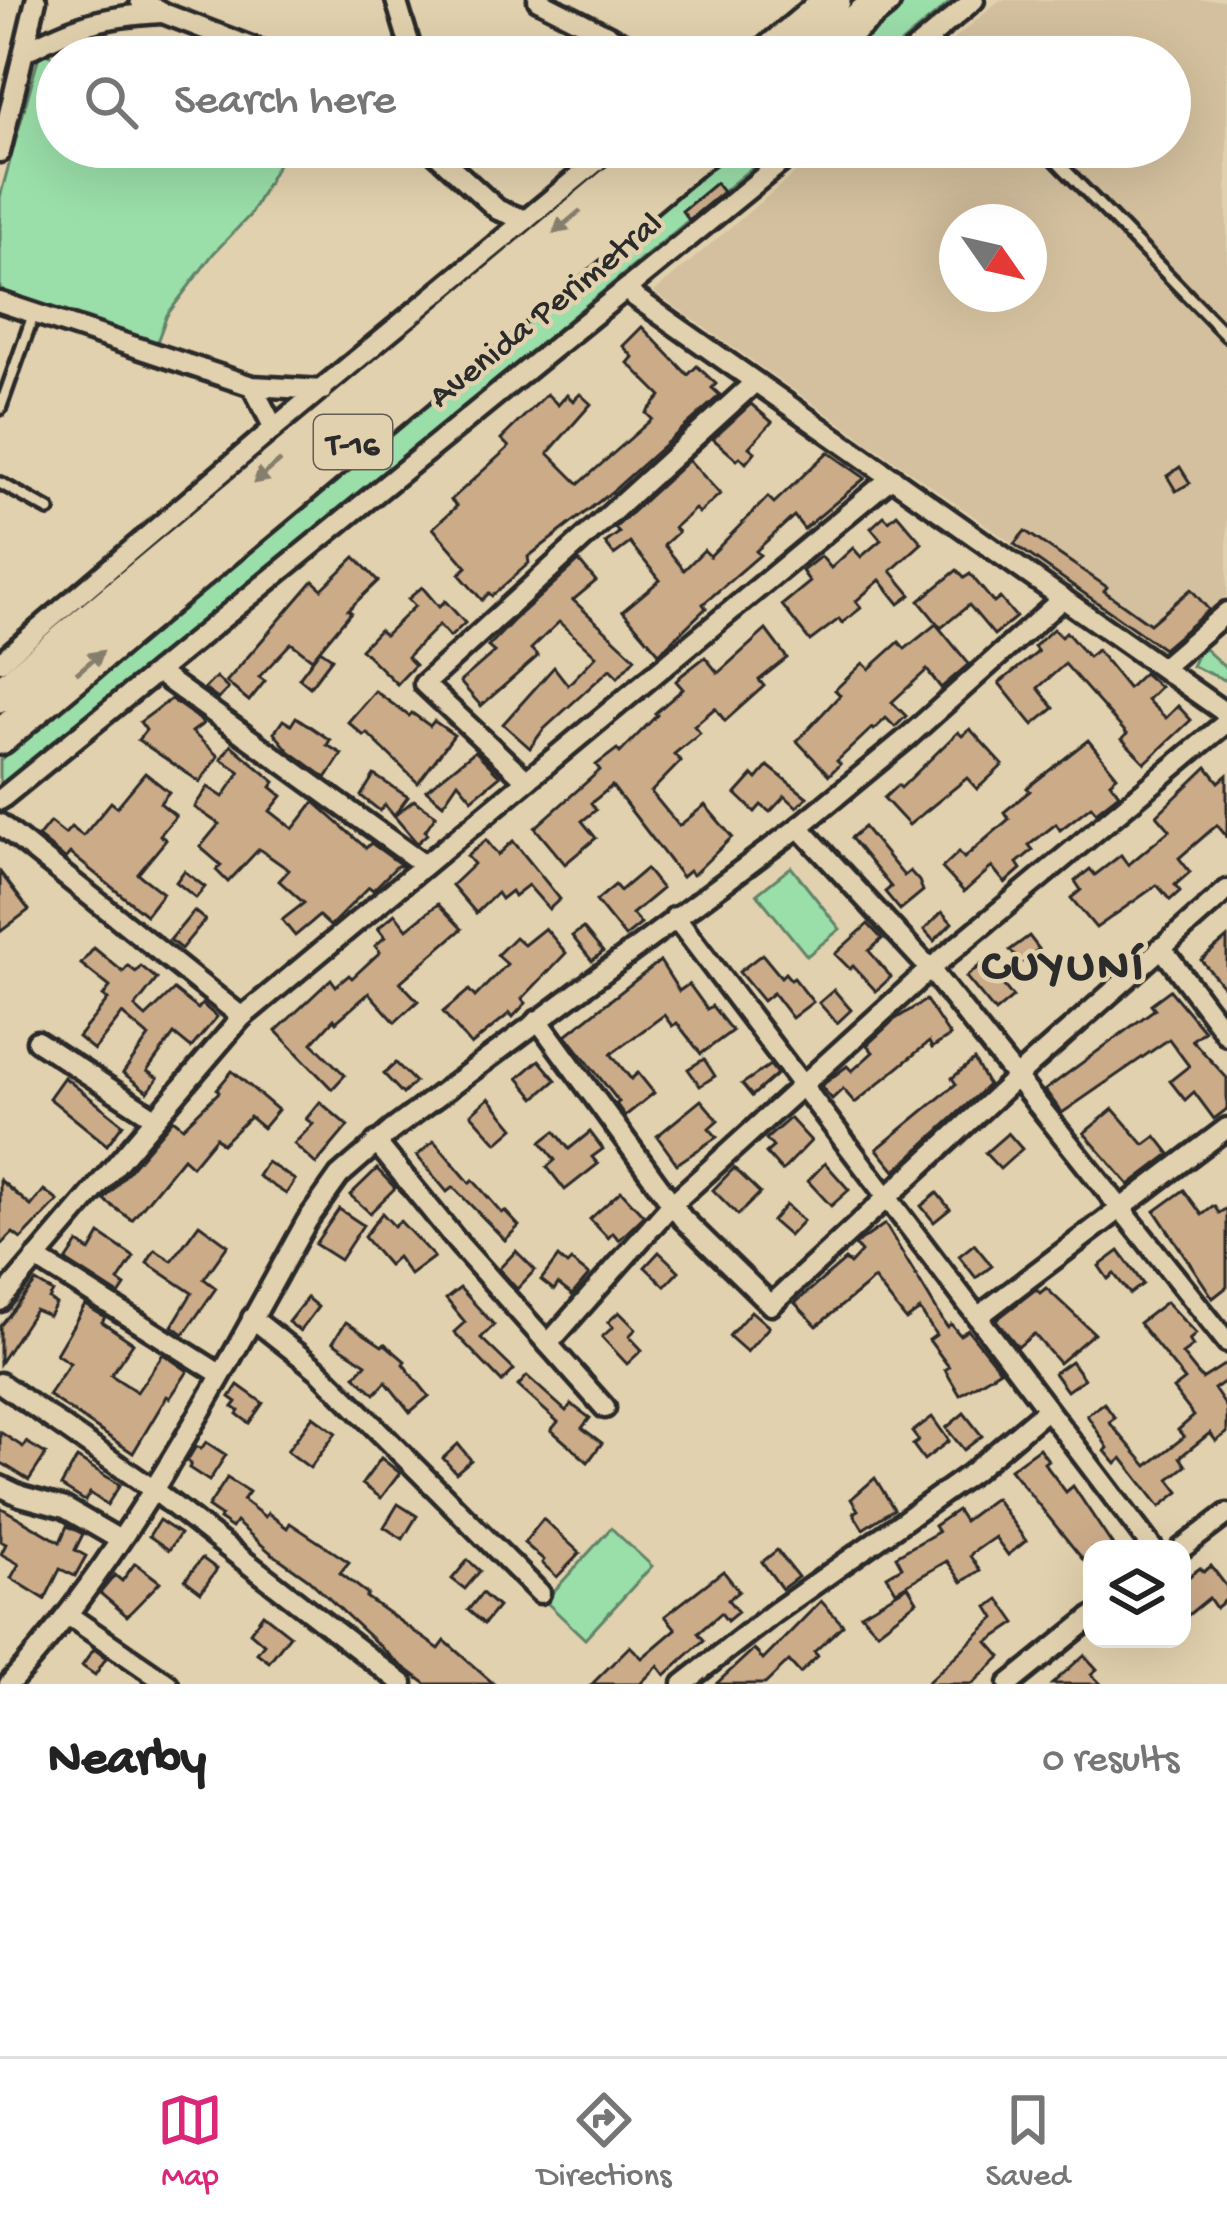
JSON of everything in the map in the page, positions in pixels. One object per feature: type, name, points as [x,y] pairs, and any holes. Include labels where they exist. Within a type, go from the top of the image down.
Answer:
[{"type":"highway","points":[[789,36],[833,0]]},
{"type":"highway","points":[[839,36],[883,0]]},
{"type":"highway","name":"Avenida Perimetral","points":[[0,695],[632,168]]},
{"type":"highway","name":"Avenida Perimetral","points":[[0,737],[681,168]]},
{"type":"street","points":[[0,152],[36,0]]},
{"type":"street","points":[[140,0],[223,36]]},
{"type":"street","points":[[396,0],[407,36]]},
{"type":"street","points":[[538,0],[613,36]]},
{"type":"street","points":[[930,36],[974,0]]},
{"type":"street","points":[[53,36],[108,16],[163,13]]},
{"type":"street","points":[[24,52],[36,45]]},
{"type":"street","points":[[452,168],[498,210],[526,220]]},
{"type":"street","points":[[0,662],[589,168]]},
{"type":"street","name":"Avenida Perimetral","points":[[0,800],[774,168]]},
{"type":"street","points":[[548,1344],[672,1204],[929,969],[1227,718],[625,290]]},
{"type":"street","points":[[0,302],[252,386],[323,390]]},
{"type":"street","points":[[525,779],[424,684],[755,382]]},
{"type":"street","points":[[252,386],[274,428]]},
{"type":"street","points":[[0,1301],[242,1017],[892,477]]},
{"type":"street","points":[[9,1684],[68,1616],[120,1540],[322,1197],[339,1176],[376,1142],[799,827],[1063,598]]},
{"type":"street","points":[[1162,668],[1227,612]]},
{"type":"street","points":[[1210,626],[1227,643]]},
{"type":"street","points":[[158,672],[423,864]]},
{"type":"street","points":[[0,824],[242,1017]]},
{"type":"street","points":[[799,827],[929,969],[1018,1076],[1227,1342]]},
{"type":"street","points":[[538,1020],[672,1204],[771,1305],[1227,890]]},
{"type":"street","points":[[676,917],[1146,1540]]},
{"type":"street","points":[[1161,947],[1227,1035]]},
{"type":"street","points":[[37,1040],[155,1118]]},
{"type":"street","points":[[979,1316],[1227,1128]]},
{"type":"street","points":[[376,1142],[605,1408]]},
{"type":"street","points":[[36,1258],[220,1374]]},
{"type":"street","points":[[253,1318],[346,1396],[540,1593]]},
{"type":"street","points":[[0,1383],[152,1488],[403,1684]]},
{"type":"street","points":[[683,1684],[790,1601],[974,1472],[1046,1409]]},
{"type":"street","points":[[0,1486],[65,1508],[120,1540]]},
{"type":"street","points":[[1191,1541],[1227,1514]]},
{"type":"street","points":[[68,1616],[168,1684]]},
{"type":"street","points":[[1009,1684],[1083,1624]]},
{"type":"lane","points":[[1063,168],[1227,336]]},
{"type":"lane","points":[[0,409],[34,313]]},
{"type":"lane","points":[[0,483],[49,510]]},
{"type":"shaded area","points":[[1000,0],[1227,0],[1227,595],[1163,649],[654,292],[801,168],[1191,168],[1191,36],[958,36]]},
{"type":"green space","points":[[908,0],[953,0],[910,36],[865,36]]},
{"type":"green space","points":[[36,66],[36,168],[276,168],[250,215],[167,315],[154,350],[0,299],[0,197]]},
{"type":"green space","points":[[708,168],[752,168],[0,791],[0,760]]},
{"type":"green space","points":[[1205,649],[1227,669],[1227,681],[1192,666]]},
{"type":"green space","points":[[791,867],[840,929],[807,956],[757,894]]},
{"type":"green space","points":[[611,1528],[652,1566],[585,1639],[545,1601]]},
{"type":"building","points":[[716,183],[723,192],[689,220],[682,211]]},
{"type":"building","points":[[642,327],[688,375],[697,366],[716,384],[712,388],[720,395],[482,600],[459,574],[467,567],[433,528],[457,506],[451,500],[509,447],[501,439],[547,394],[558,405],[567,395],[573,401],[580,394],[591,404],[548,453],[579,484],[652,419],[646,413],[661,396],[628,363],[633,357],[623,346]]},
{"type":"building","points":[[751,404],[772,422],[749,447],[755,452],[746,463],[713,439]]},
{"type":"building","points":[[828,452],[865,478],[804,529],[794,516],[659,653],[623,611],[660,580],[630,543],[614,555],[605,543],[619,533],[615,528],[689,460],[720,494],[674,528],[678,532],[664,545],[684,570],[704,550],[710,556],[768,497],[774,503]]},
{"type":"building","points":[[1180,467],[1190,483],[1176,491],[1167,476]]},
{"type":"building","points":[[897,514],[922,543],[891,571],[911,595],[899,604],[880,580],[856,601],[861,608],[810,641],[782,605],[810,582],[802,571],[821,556],[831,568],[853,548],[861,557],[881,540],[871,528],[884,516],[889,521]]},
{"type":"building","points":[[1025,531],[1107,587],[1104,591],[1150,624],[1191,589],[1209,610],[1163,649],[1014,544]]},
{"type":"building","points":[[355,557],[378,581],[348,610],[351,612],[312,659],[291,643],[259,677],[265,681],[249,701],[226,682],[313,581],[322,589]]},
{"type":"building","points":[[579,561],[596,581],[573,600],[635,658],[618,677],[610,669],[543,730],[530,748],[503,724],[554,667],[568,685],[596,656],[559,622],[531,649],[538,656],[481,706],[460,682],[494,652],[488,647],[513,621]]},
{"type":"building","points":[[957,570],[964,578],[970,574],[994,603],[1000,598],[1016,617],[994,635],[969,605],[941,628],[919,601]]},
{"type":"building","points":[[422,587],[439,607],[445,601],[465,623],[450,637],[439,625],[407,657],[415,665],[397,684],[361,649],[379,630],[385,635],[415,606],[408,599]]},
{"type":"building","points":[[936,624],[969,664],[941,688],[927,670],[892,702],[906,716],[895,727],[886,718],[872,728],[829,775],[797,741],[840,695],[835,690],[863,663],[869,669],[899,642],[905,649]]},
{"type":"building","points":[[1053,629],[1061,637],[1066,632],[1088,657],[1097,650],[1128,688],[1144,673],[1160,687],[1147,700],[1166,718],[1178,706],[1191,720],[1145,763],[1122,739],[1127,734],[1065,664],[1038,688],[1054,708],[1033,725],[999,683],[1038,652],[1034,647]]},
{"type":"building","points":[[766,630],[787,658],[759,680],[764,686],[725,721],[715,708],[694,726],[700,733],[674,754],[681,761],[651,792],[679,826],[705,805],[732,837],[693,875],[689,871],[682,877],[612,786],[591,803],[596,810],[582,821],[596,838],[565,864],[535,828],[600,770],[596,765],[617,749],[620,753],[683,689],[676,681],[682,675],[705,657],[718,673]]},
{"type":"building","points":[[320,650],[332,658],[310,687],[299,678]]},
{"type":"building","points":[[216,677],[228,689],[218,699],[204,689]]},
{"type":"building","points":[[375,691],[409,716],[412,713],[430,726],[434,721],[454,735],[418,783],[367,733],[364,736],[348,722]]},
{"type":"building","points":[[171,699],[199,719],[203,724],[192,732],[218,756],[200,782],[138,740],[146,730],[140,722]]},
{"type":"building","points":[[296,717],[342,754],[326,778],[289,751],[274,733],[283,720],[291,725]]},
{"type":"building","points":[[970,729],[1003,765],[977,789],[967,778],[909,825],[884,798],[898,785],[901,788],[958,732],[962,736]]},
{"type":"building","points":[[1088,740],[1117,776],[1110,782],[1119,794],[1096,812],[1091,806],[1060,830],[1056,824],[1029,845],[1033,850],[1017,863],[1021,869],[1005,883],[992,867],[964,892],[942,868],[959,852],[964,858],[1009,819],[1004,812],[1030,791],[1027,788]]},
{"type":"building","points":[[231,745],[275,782],[271,787],[282,796],[270,811],[293,829],[314,802],[366,848],[371,843],[403,866],[397,866],[373,890],[369,887],[330,926],[319,916],[295,936],[282,920],[304,903],[279,881],[289,870],[259,849],[228,882],[216,870],[221,865],[200,847],[219,824],[194,807],[208,787],[223,797],[240,772],[221,759]]},
{"type":"building","points":[[475,751],[500,776],[472,799],[458,782],[443,804],[426,790]]},
{"type":"building","points":[[768,766],[807,797],[797,807],[785,796],[770,812],[761,805],[755,812],[736,794]]},
{"type":"building","points":[[1207,767],[1219,782],[1227,775],[1227,837],[1217,825],[1179,858],[1190,872],[1175,885],[1180,891],[1170,900],[1157,885],[1096,928],[1071,898],[1081,890],[1075,881],[1090,869],[1095,875],[1121,855],[1128,865],[1170,830],[1157,815]]},
{"type":"building","points":[[145,773],[169,792],[160,803],[176,816],[160,835],[166,840],[138,874],[163,893],[146,915],[70,853],[65,859],[38,837],[50,822],[65,834],[71,827],[83,836],[111,802],[117,807]]},
{"type":"building","points":[[374,775],[408,797],[394,816],[385,805],[380,811],[361,796]]},
{"type":"building","points":[[414,800],[436,815],[417,843],[394,816]]},
{"type":"building","points":[[864,827],[904,876],[910,871],[919,881],[923,891],[900,910],[885,892],[891,887],[851,838]]},
{"type":"building","points":[[486,840],[498,855],[513,841],[560,899],[549,909],[528,885],[514,896],[511,891],[501,899],[497,893],[476,913],[452,885],[474,864],[467,856]]},
{"type":"building","points":[[646,869],[662,889],[632,914],[641,924],[625,937],[596,901],[615,885],[620,891]]},
{"type":"building","points":[[184,871],[205,887],[196,898],[176,882]]},
{"type":"building","points":[[0,872],[29,910],[0,932]]},
{"type":"building","points":[[438,904],[462,929],[400,982],[418,1001],[395,1022],[369,993],[312,1043],[345,1075],[332,1089],[276,1031],[331,979],[336,986],[349,975],[352,978],[380,952],[375,946],[385,937],[378,928],[395,914],[407,929]]},
{"type":"building","points":[[194,911],[205,920],[181,949],[170,940]]},
{"type":"building","points":[[942,912],[952,923],[934,941],[924,930]]},
{"type":"building","points":[[868,924],[882,939],[869,951],[891,977],[876,991],[835,954]]},
{"type":"building","points":[[545,928],[566,953],[522,999],[526,1003],[513,1017],[510,1013],[471,1045],[443,1012],[469,990],[475,997],[507,964],[497,955],[515,937],[524,945]]},
{"type":"building","points":[[583,928],[603,952],[592,961],[572,936]]},
{"type":"building","points":[[1029,936],[1039,949],[1021,963],[1010,950]]},
{"type":"building","points":[[1227,938],[1227,991],[1201,960]]},
{"type":"building","points":[[94,948],[123,972],[128,966],[136,972],[141,966],[157,979],[135,1007],[146,1017],[174,990],[217,1017],[191,1048],[174,1034],[147,1071],[158,1078],[148,1092],[123,1073],[149,1037],[122,1014],[94,1050],[78,1037],[108,1000],[103,996],[110,987],[81,964]]},
{"type":"building","points":[[762,954],[781,977],[785,973],[794,978],[813,1002],[792,1018],[773,993],[763,1001],[739,972]]},
{"type":"building","points":[[660,961],[679,991],[689,984],[732,1031],[701,1054],[677,1023],[672,1026],[664,1015],[611,1054],[631,1079],[638,1073],[654,1093],[625,1116],[566,1035]]},
{"type":"building","points":[[984,962],[1013,997],[995,1012],[966,977]]},
{"type":"building","points":[[834,990],[851,1010],[837,1023],[819,1003]]},
{"type":"building","points":[[1170,990],[1204,1031],[1192,1040],[1227,1078],[1227,1109],[1214,1119],[1194,1092],[1185,1100],[1170,1081],[1189,1066],[1169,1039],[1062,1113],[1045,1090],[1155,1009],[1151,1004]]},
{"type":"building","points":[[926,1000],[950,1036],[932,1048],[929,1042],[855,1103],[843,1089],[832,1099],[821,1086],[847,1066],[852,1071],[873,1052],[867,1045]]},
{"type":"building","points":[[704,1059],[715,1076],[700,1086],[688,1069]]},
{"type":"building","points":[[539,1060],[556,1080],[535,1098],[518,1078]]},
{"type":"building","points":[[974,1060],[988,1085],[895,1171],[877,1149],[956,1084],[952,1078]]},
{"type":"building","points":[[396,1063],[415,1082],[403,1094],[384,1074]]},
{"type":"building","points":[[770,1065],[777,1074],[752,1096],[742,1084]]},
{"type":"building","points":[[232,1071],[278,1110],[263,1128],[250,1117],[222,1144],[216,1137],[192,1166],[183,1158],[132,1220],[104,1200],[173,1119],[183,1127],[219,1092]]},
{"type":"building","points":[[64,1077],[123,1124],[107,1145],[49,1098]]},
{"type":"building","points":[[489,1098],[514,1128],[497,1143],[471,1114]]},
{"type":"building","points":[[701,1100],[718,1120],[709,1128],[717,1137],[677,1164],[657,1136]]},
{"type":"building","points":[[320,1102],[348,1126],[316,1164],[294,1144],[313,1124],[306,1119]]},
{"type":"building","points":[[1113,1109],[1144,1145],[1156,1136],[1170,1154],[1129,1185],[1084,1133]]},
{"type":"building","points":[[790,1118],[811,1141],[782,1171],[766,1153],[773,1147],[766,1139]]},
{"type":"building","points":[[555,1131],[569,1149],[590,1132],[603,1149],[592,1157],[598,1164],[565,1190],[547,1167],[555,1160],[541,1142]]},
{"type":"building","points":[[1008,1133],[1022,1149],[1000,1169],[985,1153]]},
{"type":"building","points":[[434,1141],[470,1183],[473,1180],[519,1226],[505,1240],[453,1187],[447,1192],[417,1156]]},
{"type":"building","points":[[267,1162],[295,1180],[286,1194],[258,1176]]},
{"type":"building","points":[[825,1163],[849,1190],[831,1206],[808,1181]]},
{"type":"building","points":[[734,1168],[760,1193],[738,1215],[713,1190]]},
{"type":"building","points":[[377,1169],[395,1188],[370,1213],[350,1195]]},
{"type":"building","points":[[0,1180],[31,1206],[44,1190],[58,1201],[21,1239],[13,1233],[0,1246]]},
{"type":"building","points":[[1184,1190],[1202,1215],[1214,1206],[1219,1213],[1227,1208],[1227,1287],[1213,1298],[1155,1211]]},
{"type":"building","points":[[621,1191],[644,1216],[619,1240],[613,1233],[608,1238],[590,1219]]},
{"type":"building","points":[[937,1193],[950,1209],[934,1222],[921,1206]]},
{"type":"building","points":[[786,1205],[803,1221],[789,1236],[772,1221]]},
{"type":"building","points":[[339,1209],[363,1225],[340,1260],[315,1244]]},
{"type":"building","points":[[382,1213],[394,1226],[400,1221],[434,1257],[410,1275],[397,1257],[388,1265],[364,1237]]},
{"type":"building","points":[[199,1224],[228,1245],[204,1279],[216,1288],[184,1334],[172,1326],[192,1293],[147,1263],[155,1250],[172,1261]]},
{"type":"building","points":[[885,1224],[947,1327],[951,1324],[960,1335],[968,1330],[1000,1370],[960,1395],[945,1370],[949,1367],[929,1340],[936,1335],[920,1310],[906,1320],[874,1279],[817,1326],[795,1303],[845,1260],[850,1264],[861,1252],[855,1245]]},
{"type":"building","points":[[100,1234],[134,1257],[118,1281],[125,1286],[119,1295],[66,1261],[78,1243],[90,1251]]},
{"type":"building","points":[[974,1244],[992,1266],[976,1278],[959,1256]]},
{"type":"building","points":[[516,1251],[535,1270],[517,1289],[499,1269]]},
{"type":"building","points":[[1119,1251],[1143,1284],[1130,1294],[1114,1274],[1108,1279],[1099,1266]]},
{"type":"building","points":[[659,1252],[679,1271],[665,1286],[645,1267]]},
{"type":"building","points":[[558,1257],[589,1275],[572,1295],[558,1284],[554,1290],[541,1280]]},
{"type":"building","points":[[36,1282],[53,1292],[49,1299],[56,1304],[49,1316],[35,1310],[0,1363],[0,1326]]},
{"type":"building","points":[[460,1288],[494,1325],[481,1338],[514,1370],[502,1382],[454,1332],[465,1322],[446,1299]]},
{"type":"building","points":[[1046,1288],[1094,1333],[1059,1363],[1034,1334],[1018,1347],[996,1320],[1036,1289],[1040,1293]]},
{"type":"building","points":[[307,1298],[318,1307],[300,1331],[288,1322]]},
{"type":"building","points":[[1166,1302],[1196,1334],[1189,1340],[1193,1346],[1182,1354],[1202,1379],[1227,1363],[1227,1380],[1214,1389],[1227,1408],[1227,1433],[1216,1441],[1210,1433],[1180,1457],[1186,1466],[1169,1479],[1179,1492],[1160,1507],[1122,1458],[1116,1464],[1105,1451],[1108,1448],[1087,1415],[1104,1403],[1115,1418],[1109,1422],[1147,1466],[1184,1437],[1178,1430],[1194,1416],[1173,1389],[1185,1380],[1139,1323]]},
{"type":"building","points":[[85,1305],[133,1343],[111,1375],[137,1392],[163,1354],[188,1371],[133,1453],[48,1395],[70,1363],[56,1354]]},
{"type":"building","points":[[751,1311],[769,1327],[747,1352],[729,1336]]},
{"type":"building","points":[[619,1312],[636,1329],[629,1336],[642,1350],[627,1364],[602,1337]]},
{"type":"building","points":[[346,1322],[405,1361],[429,1396],[410,1412],[386,1382],[375,1394],[355,1376],[366,1364],[333,1342]]},
{"type":"building","points":[[1071,1361],[1084,1379],[1067,1391],[1054,1373]]},
{"type":"building","points":[[527,1376],[566,1411],[571,1404],[590,1418],[582,1428],[602,1443],[588,1462],[551,1430],[558,1422],[518,1386]]},
{"type":"building","points":[[238,1385],[263,1403],[249,1423],[237,1414],[233,1407],[237,1402],[230,1397]]},
{"type":"building","points":[[964,1413],[982,1436],[964,1450],[946,1428]]},
{"type":"building","points":[[313,1416],[336,1433],[310,1468],[287,1451]]},
{"type":"building","points":[[932,1417],[949,1441],[924,1460],[913,1445],[919,1441],[912,1432]]},
{"type":"building","points":[[0,1432],[23,1447],[26,1442],[46,1454],[29,1480],[0,1462]]},
{"type":"building","points":[[206,1442],[226,1455],[209,1481],[189,1468],[187,1461],[196,1446],[201,1449]]},
{"type":"building","points":[[458,1444],[471,1460],[456,1473],[443,1458]]},
{"type":"building","points":[[1039,1448],[1066,1492],[1073,1486],[1109,1540],[1083,1540],[1083,1560],[1010,1469]]},
{"type":"building","points":[[77,1458],[120,1485],[107,1505],[90,1493],[85,1501],[61,1486]]},
{"type":"building","points":[[381,1458],[400,1473],[381,1498],[362,1484]]},
{"type":"building","points":[[227,1478],[249,1492],[243,1500],[265,1517],[268,1513],[287,1528],[290,1523],[349,1562],[340,1573],[366,1597],[439,1649],[445,1641],[494,1684],[426,1684],[398,1663],[308,1579],[236,1522],[232,1528],[219,1519],[208,1507]]},
{"type":"building","points":[[875,1478],[894,1509],[863,1529],[851,1499]]},
{"type":"building","points":[[995,1498],[1026,1541],[1008,1555],[995,1537],[972,1553],[980,1570],[962,1582],[947,1561],[896,1591],[887,1576],[902,1567],[896,1556],[938,1532],[934,1526],[957,1510],[964,1521]]},
{"type":"building","points":[[398,1504],[417,1516],[403,1539],[384,1527]]},
{"type":"building","points":[[0,1507],[60,1542],[67,1526],[83,1534],[75,1550],[86,1556],[75,1576],[60,1569],[45,1599],[11,1578],[19,1564],[1,1554],[6,1544],[0,1541]]},
{"type":"building","points":[[543,1519],[580,1553],[557,1577],[524,1543]]},
{"type":"building","points":[[159,1520],[180,1534],[169,1550],[149,1536]]},
{"type":"building","points":[[777,1550],[798,1577],[782,1589],[762,1562]]},
{"type":"building","points":[[202,1558],[217,1569],[201,1592],[185,1580]]},
{"type":"building","points":[[468,1560],[480,1571],[465,1589],[452,1579]]},
{"type":"building","points":[[135,1563],[160,1582],[127,1616],[100,1593],[115,1575],[122,1581]]},
{"type":"building","points":[[1211,1566],[1227,1587],[1227,1599],[1216,1608],[1209,1598],[1191,1613],[1191,1575],[1200,1568],[1204,1572]]},
{"type":"building","points":[[723,1571],[739,1591],[728,1600],[738,1612],[727,1621],[721,1613],[698,1633],[704,1640],[665,1675],[658,1666],[640,1684],[592,1684],[630,1646],[642,1658],[676,1629],[665,1616]]},
{"type":"building","points":[[908,1586],[917,1601],[877,1632],[861,1614]]},
{"type":"building","points":[[482,1593],[498,1607],[484,1624],[468,1610]]},
{"type":"building","points":[[999,1599],[1016,1623],[988,1642],[1001,1657],[972,1684],[926,1684],[995,1618],[988,1607]]},
{"type":"building","points":[[821,1601],[843,1625],[800,1673],[789,1661],[765,1684],[716,1684],[754,1649],[763,1660]]},
{"type":"building","points":[[263,1614],[290,1635],[269,1662],[257,1653],[264,1644],[250,1632]]},
{"type":"building","points":[[94,1649],[106,1658],[95,1675],[82,1666]]},
{"type":"building","points":[[1084,1655],[1097,1669],[1091,1674],[1101,1684],[1052,1684]]},
{"type":"district","name":"CUYUNÍ","points":[[1064,961]]}]
